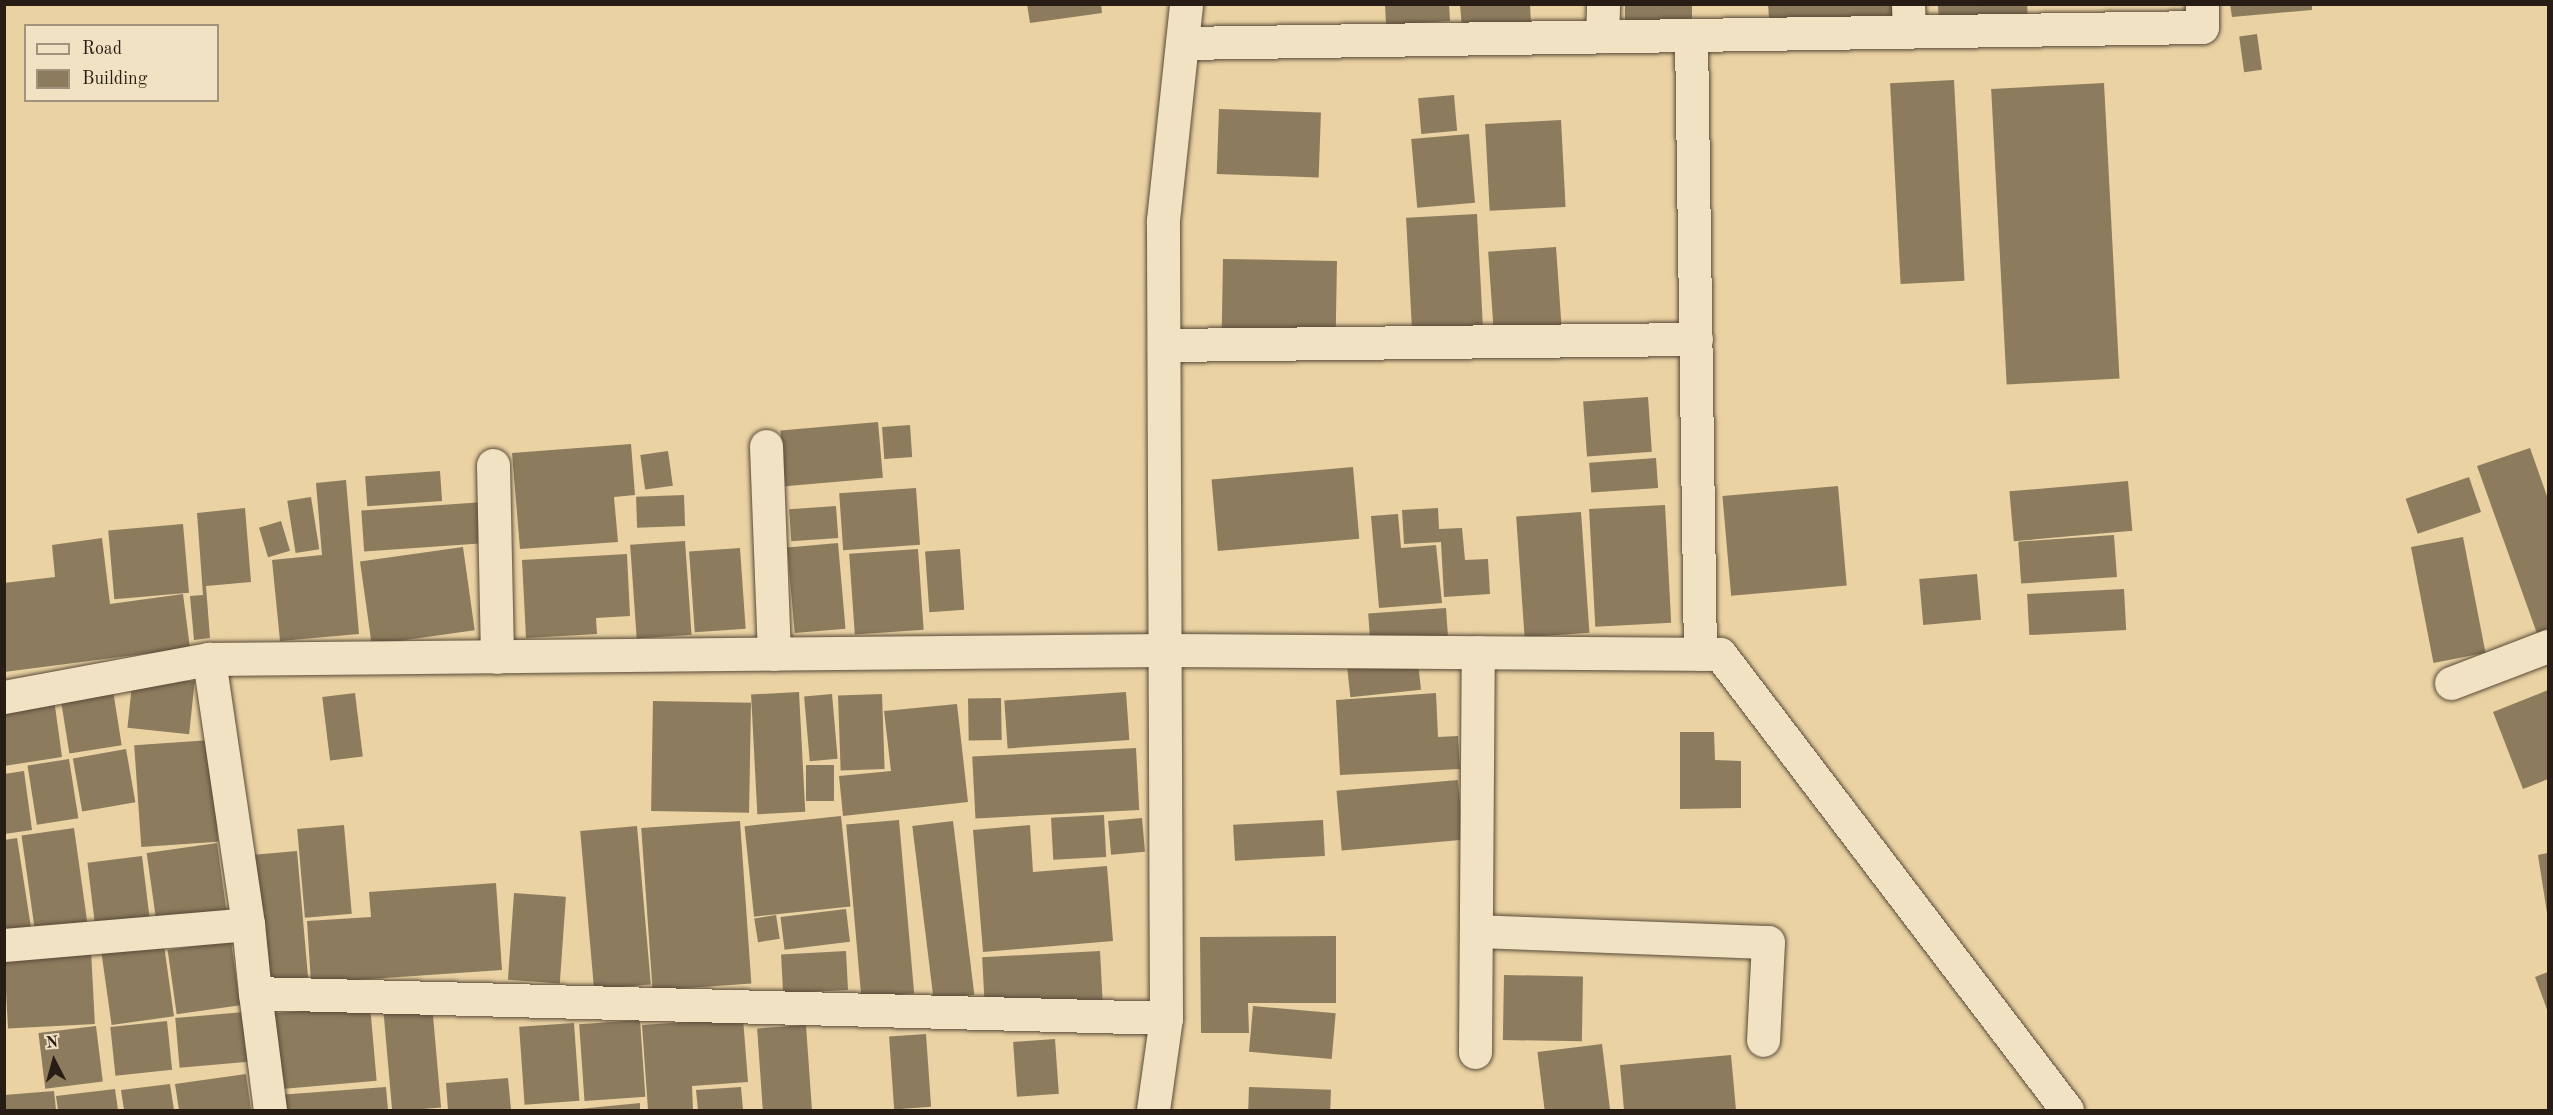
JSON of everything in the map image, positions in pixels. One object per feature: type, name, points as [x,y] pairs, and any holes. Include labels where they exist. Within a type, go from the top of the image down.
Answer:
[{"type":"street","points":[[1153,1110],[1166,1018],[1163,220],[1186,4]]},
{"type":"street","points":[[1182,43],[1603,20],[1691,35],[1909,18],[2202,27],[2202,4]]},
{"type":"street","points":[[1691,35],[1700,654]]},
{"type":"street","points":[[1164,345],[1696,339]]},
{"type":"street","points":[[766,446],[774,654]]},
{"type":"street","points":[[493,465],[497,657]]},
{"type":"street","points":[[2451,683],[2548,646]]},
{"type":"street","points":[[4,697],[209,659],[1165,650],[1720,654],[2067,1110]]},
{"type":"street","points":[[1475,1052],[1478,652]]},
{"type":"street","points":[[209,659],[248,924],[270,1110]]},
{"type":"street","points":[[4,945],[248,924]]},
{"type":"street","points":[[1476,931],[1768,942],[1763,1040]]},
{"type":"street","points":[[255,993],[1166,1018]]},
{"type":"building","points":[[1027,4],[1101,4],[1102,13],[1030,23]]},
{"type":"building","points":[[1385,4],[1449,4],[1450,21],[1386,25]]},
{"type":"building","points":[[1460,4],[1530,4],[1531,24],[1462,29]]},
{"type":"building","points":[[1625,4],[1692,4],[1692,20],[1625,20]]},
{"type":"building","points":[[1768,4],[1902,4],[1903,22],[1770,32]]},
{"type":"building","points":[[1938,4],[2027,4],[2028,19],[1939,25]]},
{"type":"building","points":[[2230,4],[2312,4],[2312,10],[2232,17]]},
{"type":"building","points":[[2257,34],[2262,70],[2244,72],[2239,37]]},
{"type":"building","points":[[1954,80],[1965,281],[1901,284],[1890,83]]},
{"type":"building","points":[[2104,83],[2119,379],[2007,385],[1991,89]]},
{"type":"building","points":[[1454,95],[1457,131],[1421,134],[1418,98]]},
{"type":"building","points":[[1219,109],[1321,113],[1319,178],[1217,174]]},
{"type":"building","points":[[1561,120],[1566,207],[1490,211],[1485,124]]},
{"type":"building","points":[[1469,134],[1475,203],[1417,208],[1411,139]]},
{"type":"building","points":[[1477,214],[1483,329],[1412,333],[1406,218]]},
{"type":"building","points":[[1556,247],[1562,331],[1494,336],[1488,252]]},
{"type":"building","points":[[1223,259],[1337,261],[1336,340],[1222,338]]},
{"type":"building","points":[[1648,397],[1652,452],[1587,456],[1583,402]]},
{"type":"building","points":[[878,422],[883,478],[785,486],[780,431]]},
{"type":"building","points":[[910,425],[912,457],[884,459],[882,427]]},
{"type":"building","points":[[631,444],[635,495],[614,497],[618,542],[520,549],[512,453]]},
{"type":"building","points":[[2530,448],[2548,499],[2548,635],[2539,639],[2477,466]]},
{"type":"building","points":[[668,451],[673,486],[645,490],[640,455]]},
{"type":"building","points":[[1656,458],[1658,488],[1591,493],[1589,463]]},
{"type":"building","points":[[1353,467],[1359,539],[1218,551],[1212,479]]},
{"type":"building","points":[[440,471],[442,501],[367,506],[365,476]]},
{"type":"building","points":[[2469,477],[2481,512],[2418,534],[2406,499]]},
{"type":"building","points":[[346,480],[359,634],[280,641],[272,560],[322,555],[316,483]]},
{"type":"building","points":[[2128,481],[2132,531],[2014,541],[2009,491]]},
{"type":"building","points":[[1838,486],[1847,586],[1731,596],[1722,496]]},
{"type":"building","points":[[916,488],[920,545],[843,550],[839,493]]},
{"type":"building","points":[[684,495],[685,526],[637,528],[636,497]]},
{"type":"building","points":[[311,497],[319,549],[296,553],[287,501]]},
{"type":"building","points":[[484,502],[487,543],[364,551],[361,511]]},
{"type":"building","points":[[1665,505],[1671,623],[1595,627],[1589,509]]},
{"type":"building","points":[[836,506],[838,538],[791,541],[789,509]]},
{"type":"building","points":[[245,508],[251,582],[206,586],[210,638],[194,640],[190,596],[203,595],[197,513]]},
{"type":"building","points":[[1438,508],[1439,529],[1462,528],[1465,560],[1488,559],[1490,594],[1444,597],[1441,542],[1404,544],[1402,510]]},
{"type":"building","points":[[1581,512],[1589,633],[1525,637],[1516,517]]},
{"type":"building","points":[[1398,514],[1401,548],[1436,545],[1442,603],[1379,608],[1371,516]]},
{"type":"building","points":[[281,521],[290,551],[268,557],[259,528]]},
{"type":"building","points":[[183,524],[189,593],[114,599],[108,531]]},
{"type":"building","points":[[2114,535],[2117,577],[2021,584],[2018,542]]},
{"type":"building","points":[[2463,537],[2486,653],[2433,663],[2411,547]]},
{"type":"building","points":[[102,538],[110,604],[183,594],[190,648],[4,672],[4,583],[55,577],[52,545]]},
{"type":"building","points":[[685,541],[692,635],[637,639],[630,545]]},
{"type":"building","points":[[838,543],[845,629],[795,633],[787,547]]},
{"type":"building","points":[[463,547],[475,630],[372,645],[360,561]]},
{"type":"building","points":[[740,548],[746,629],[695,632],[689,552]]},
{"type":"building","points":[[918,549],[924,630],[855,635],[849,554]]},
{"type":"building","points":[[960,549],[964,610],[929,612],[925,551]]},
{"type":"building","points":[[627,554],[630,616],[596,618],[597,634],[526,638],[522,560]]},
{"type":"building","points":[[1977,574],[1981,620],[1923,625],[1919,579]]},
{"type":"building","points":[[2124,589],[2126,630],[2029,635],[2027,594]]},
{"type":"building","points":[[1446,608],[1448,639],[1370,644],[1368,613]]},
{"type":"building","points":[[1417,652],[1421,690],[1350,697],[1346,659]]},
{"type":"building","points":[[133,675],[195,681],[189,734],[127,728]]},
{"type":"building","points":[[112,684],[122,745],[69,754],[60,692]]},
{"type":"building","points":[[2548,690],[2548,779],[2523,789],[2493,712]]},
{"type":"building","points":[[799,692],[805,812],[757,814],[751,695]]},
{"type":"building","points":[[1126,692],[1129,740],[1008,748],[1004,701]]},
{"type":"building","points":[[355,693],[363,757],[330,761],[322,697]]},
{"type":"building","points":[[1436,693],[1438,737],[1458,736],[1460,769],[1340,775],[1336,700]]},
{"type":"building","points":[[832,694],[838,759],[810,761],[804,696]]},
{"type":"building","points":[[882,694],[885,769],[841,770],[838,696]]},
{"type":"building","points":[[1001,698],[1002,740],[969,741],[968,699]]},
{"type":"building","points":[[54,699],[62,757],[4,766],[4,706]]},
{"type":"building","points":[[653,701],[751,703],[749,813],[651,811]]},
{"type":"building","points":[[957,704],[968,802],[843,816],[839,776],[891,771],[884,711]]},
{"type":"building","points":[[1680,732],[1714,732],[1715,760],[1741,761],[1741,808],[1680,809]]},
{"type":"building","points":[[211,740],[218,842],[141,847],[134,745]]},
{"type":"building","points":[[1136,748],[1139,810],[975,818],[972,757]]},
{"type":"building","points":[[126,749],[135,802],[82,812],[73,758]]},
{"type":"building","points":[[69,759],[78,818],[37,825],[28,766]]},
{"type":"building","points":[[806,765],[834,765],[834,801],[806,801]]},
{"type":"building","points":[[24,771],[32,830],[4,834],[4,774]]},
{"type":"building","points":[[1458,780],[1463,840],[1342,850],[1336,791]]},
{"type":"building","points":[[1104,815],[1106,857],[1053,860],[1051,818]]},
{"type":"building","points":[[841,816],[851,907],[754,917],[745,826]]},
{"type":"building","points":[[1142,818],[1145,852],[1111,855],[1108,821]]},
{"type":"building","points":[[899,820],[914,993],[861,998],[846,825]]},
{"type":"building","points":[[1323,820],[1325,856],[1235,861],[1233,825]]},
{"type":"building","points":[[740,821],[751,984],[653,991],[641,828]]},
{"type":"building","points":[[953,821],[974,995],[934,1000],[912,826]]},
{"type":"building","points":[[344,825],[352,914],[305,918],[297,829]]},
{"type":"building","points":[[1030,825],[1033,872],[1107,866],[1113,941],[983,952],[973,830]]},
{"type":"building","points":[[637,826],[651,984],[594,989],[580,831]]},
{"type":"building","points":[[74,828],[88,931],[36,938],[22,835]]},
{"type":"building","points":[[17,838],[32,934],[4,939],[4,840]]},
{"type":"building","points":[[217,843],[227,914],[157,924],[147,853]]},
{"type":"building","points":[[297,851],[308,978],[263,981],[252,855]]},
{"type":"building","points":[[2548,853],[2548,913],[2547,913],[2538,855]]},
{"type":"building","points":[[142,856],[151,927],[96,934],[87,863]]},
{"type":"building","points":[[496,883],[502,970],[311,983],[307,921],[371,917],[369,892]]},
{"type":"building","points":[[514,893],[566,897],[560,983],[508,980]]},
{"type":"building","points":[[846,909],[850,942],[785,950],[780,917]]},
{"type":"building","points":[[776,915],[780,939],[758,942],[754,918]]},
{"type":"building","points":[[162,931],[174,1016],[112,1025],[100,940]]},
{"type":"building","points":[[1336,936],[1336,1003],[1248,1003],[1249,1033],[1201,1033],[1200,937]]},
{"type":"building","points":[[231,941],[240,1005],[177,1014],[168,950]]},
{"type":"building","points":[[91,950],[95,1024],[8,1028],[4,955]]},
{"type":"building","points":[[846,951],[848,990],[783,993],[781,954]]},
{"type":"building","points":[[1100,951],[1103,1001],[985,1007],[982,957]]},
{"type":"building","points":[[2548,972],[2548,1012],[2535,977]]},
{"type":"building","points":[[1504,975],[1583,976],[1582,1041],[1503,1040]]},
{"type":"building","points":[[432,1004],[441,1108],[392,1110],[383,1008]]},
{"type":"building","points":[[370,1005],[377,1081],[279,1089],[272,1014]]},
{"type":"building","points":[[1253,1006],[1336,1013],[1332,1059],[1249,1052]]},
{"type":"building","points":[[244,1012],[248,1062],[180,1068],[175,1018]]},
{"type":"building","points":[[743,1018],[748,1082],[692,1086],[693,1110],[648,1110],[642,1025]]},
{"type":"building","points":[[640,1020],[645,1097],[585,1101],[579,1024]]},
{"type":"building","points":[[167,1021],[172,1070],[115,1076],[110,1027]]},
{"type":"building","points":[[574,1023],[579,1101],[525,1105],[519,1027]]},
{"type":"building","points":[[806,1025],[812,1110],[763,1110],[757,1028]]},
{"type":"building","points":[[96,1026],[103,1082],[45,1089],[38,1033]]},
{"type":"building","points":[[926,1034],[931,1107],[894,1109],[889,1037]]},
{"type":"building","points":[[1055,1039],[1059,1094],[1017,1097],[1013,1042]]},
{"type":"building","points":[[1602,1044],[1610,1110],[1545,1110],[1537,1052]]},
{"type":"building","points":[[1731,1055],[1736,1110],[1624,1110],[1620,1065]]},
{"type":"building","points":[[246,1074],[251,1110],[179,1110],[175,1084]]},
{"type":"building","points":[[508,1078],[511,1110],[448,1110],[446,1083]]},
{"type":"building","points":[[170,1084],[174,1110],[124,1110],[121,1090]]},
{"type":"building","points":[[386,1087],[388,1110],[280,1110],[278,1095]]},
{"type":"building","points":[[741,1087],[743,1110],[698,1110],[696,1090]]},
{"type":"building","points":[[1249,1087],[1331,1090],[1330,1110],[1248,1110]]},
{"type":"building","points":[[115,1089],[118,1110],[58,1110],[56,1096]]},
{"type":"building","points":[[54,1091],[56,1110],[4,1110],[4,1095]]},
{"type":"building","points":[[640,1103],[640,1110],[579,1110],[579,1109]]}]
